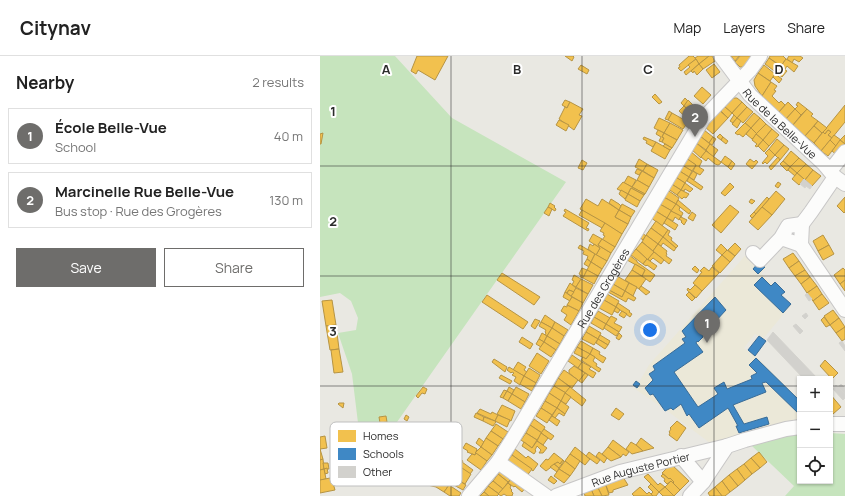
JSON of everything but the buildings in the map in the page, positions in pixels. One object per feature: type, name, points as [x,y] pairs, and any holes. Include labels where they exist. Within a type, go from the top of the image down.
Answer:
[{"type":"street","name":"Rue de la Belle-Vue","points":[[721,56],[750,95],[837,178]]},
{"type":"street","name":"Rue des Grogères","points":[[469,496],[498,462],[703,119],[739,81],[760,56]]},
{"type":"street","points":[[801,245],[802,224],[837,178],[845,152]]},
{"type":"street","points":[[753,252],[760,260],[781,238],[788,226],[802,224]]},
{"type":"street","points":[[781,238],[801,245],[845,310]]},
{"type":"street","points":[[833,424],[845,424]]},
{"type":"street","name":"Rue Auguste Portier","points":[[556,496],[620,472],[797,427]]},
{"type":"street","points":[[690,496],[703,482],[727,446]]},
{"type":"street","points":[[681,456],[703,482]]},
{"type":"street","points":[[498,462],[546,496]]},
{"type":"shaded area","points":[[750,250],[767,268],[761,273],[791,305],[763,339],[755,334],[744,348],[758,358],[797,397],[797,423],[710,443],[635,389],[649,365]]},
{"type":"green space","points":[[320,56],[395,56],[452,118],[566,182],[397,422],[358,422],[352,374],[338,333],[356,330],[358,318],[351,301],[340,293],[320,297]]},
{"type":"green space","points":[[797,433],[797,484],[833,484],[833,433],[845,434],[845,496],[785,496],[794,486],[752,446],[765,438]]},
{"type":"place","name":"Marcinelle Rue Belle-Vue","points":[[695,137]]},
{"type":"place","name":"École Belle-Vue","points":[[707,343]]}]
